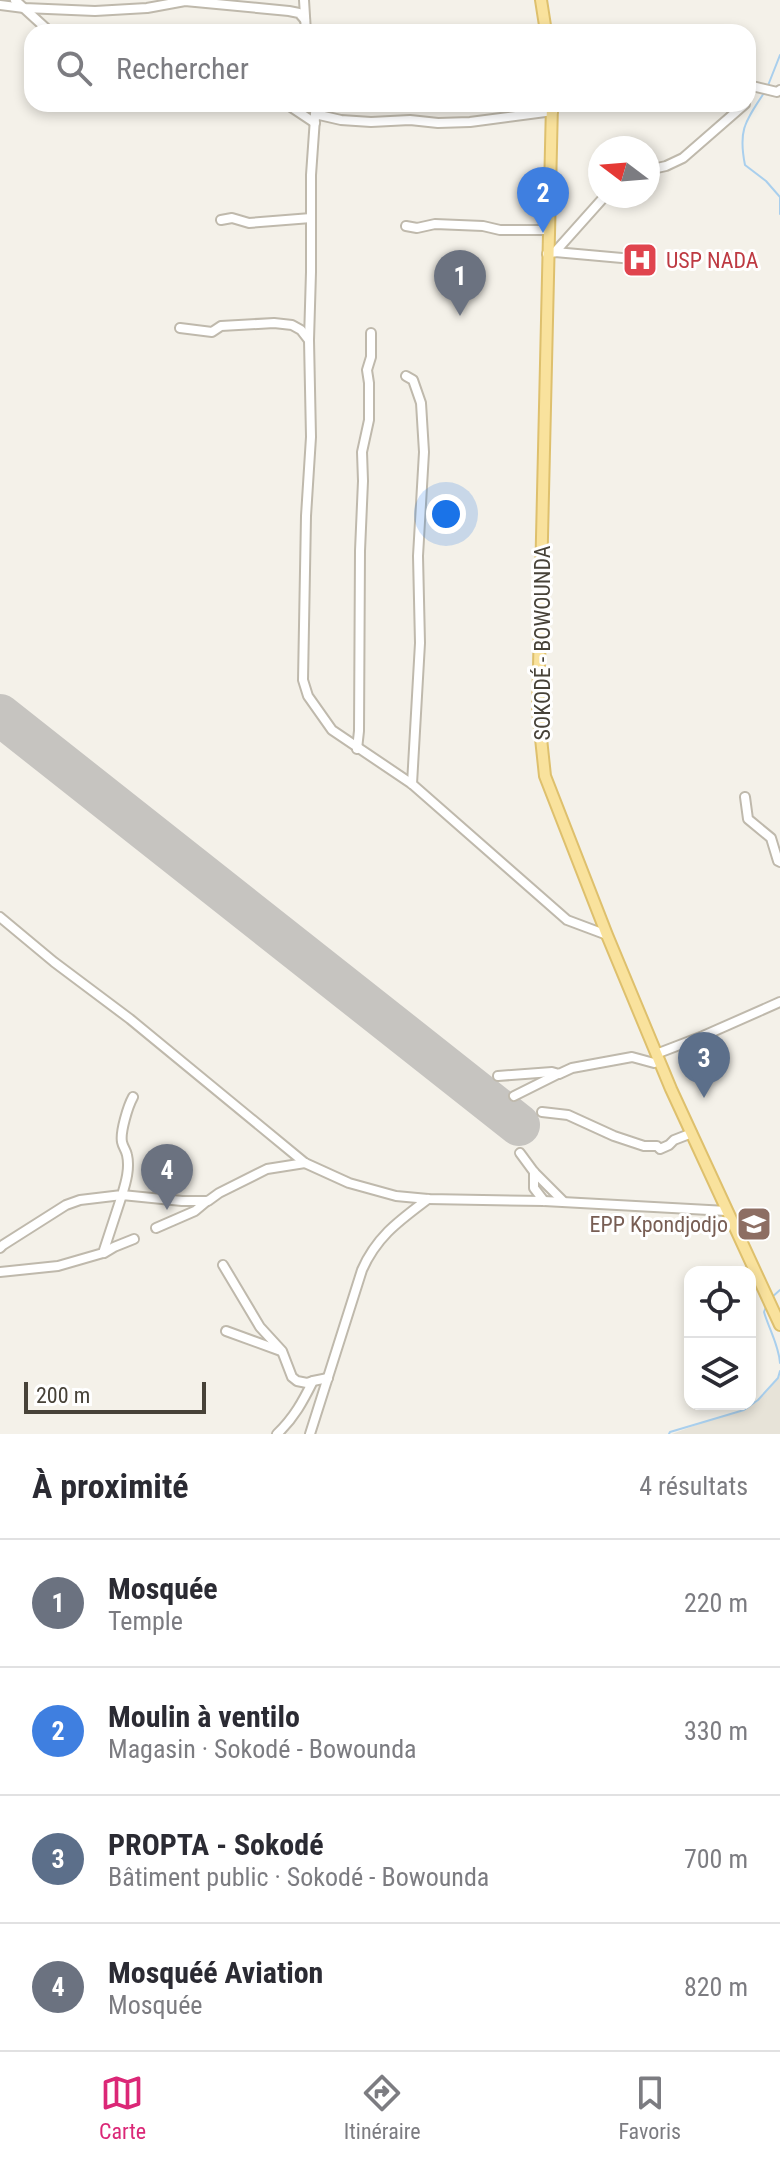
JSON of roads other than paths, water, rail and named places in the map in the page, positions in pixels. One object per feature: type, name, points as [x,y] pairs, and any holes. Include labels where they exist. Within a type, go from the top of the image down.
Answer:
[{"type":"main road","points":[[541,0],[545,24]]},
{"type":"main road","name":"SOKODÉ - BOWOUNDA","points":[[552,112],[548,230],[551,253],[538,710],[545,776],[658,1057],[780,1325]]},
{"type":"street","points":[[15,0],[41,24]]},
{"type":"street","points":[[304,0],[306,24]]},
{"type":"street","points":[[0,5],[95,11],[157,7],[185,1],[289,11],[299,13],[304,24]]},
{"type":"street","points":[[756,90],[780,90]]},
{"type":"street","points":[[525,112],[470,122],[438,123],[341,120],[317,112],[311,175],[311,437],[303,680],[308,696],[332,730],[412,784],[567,920],[607,935]]},
{"type":"street","points":[[660,167],[683,158],[735,112]]},
{"type":"street","points":[[551,253],[595,208]]},
{"type":"street","points":[[221,220],[232,218],[259,223],[311,218]]},
{"type":"street","points":[[406,226],[417,228],[435,224],[483,226],[500,230],[548,230]]},
{"type":"street","points":[[551,253],[633,259]]},
{"type":"street","points":[[180,328],[212,332],[221,326],[274,323],[292,325],[309,340]]},
{"type":"street","points":[[357,749],[362,452],[369,420],[367,370],[371,357],[371,333]]},
{"type":"street","points":[[406,376],[413,380],[421,403],[424,452],[418,556],[420,643],[412,784]]},
{"type":"street","points":[[745,797],[748,819],[771,838],[780,862]]},
{"type":"street","points":[[0,917],[305,1163],[349,1183],[396,1196],[428,1199],[544,1201],[727,1211]]},
{"type":"street","points":[[514,1096],[559,1074],[584,1066],[632,1057],[654,1063],[658,1057],[780,1002]]},
{"type":"street","points":[[498,1076],[559,1074]]},
{"type":"street","points":[[103,1253],[126,1179],[128,1158],[121,1139],[126,1109],[133,1097]]},
{"type":"street","points":[[542,1112],[568,1115],[614,1136],[660,1149],[692,1133]]},
{"type":"street","points":[[520,1153],[563,1202]]},
{"type":"street","points":[[156,1228],[195,1211],[219,1193],[267,1169],[305,1163]]},
{"type":"street","points":[[534,1172],[534,1188],[544,1201]]},
{"type":"street","points":[[0,1248],[66,1205],[80,1200],[122,1195],[208,1201]]},
{"type":"street","points":[[310,1434],[362,1270],[371,1251],[387,1232],[428,1199]]},
{"type":"street","points":[[0,1272],[83,1261],[134,1239]]},
{"type":"street","points":[[223,1265],[260,1327],[282,1351],[292,1377],[307,1383],[328,1378]]},
{"type":"street","points":[[226,1331],[282,1351]]},
{"type":"street","points":[[277,1434],[295,1414],[313,1381]]},
{"type":"waterway","points":[[767,88],[780,55]]},
{"type":"waterway","points":[[756,106],[764,93]]},
{"type":"waterway","points":[[752,112],[743,134],[745,165],[780,197],[780,214]]},
{"type":"waterway","points":[[771,1298],[780,1290]]},
{"type":"waterway","points":[[766,1307],[764,1312],[780,1363]]},
{"type":"waterway","points":[[669,1434],[744,1410],[758,1400],[778,1378],[780,1371]]},
{"type":"place","name":"Moulin à ventilo","points":[[543,233]]},
{"type":"place","name":"USP NADA","points":[[640,260]]},
{"type":"place","name":"Mosquée","points":[[460,316]]},
{"type":"place","name":"PROPTA - Sokodé","points":[[704,1098]]},
{"type":"place","name":"Mosquéé Aviation","points":[[167,1210]]},
{"type":"place","name":"EPP Kpondjodjo","points":[[754,1224]]}]
